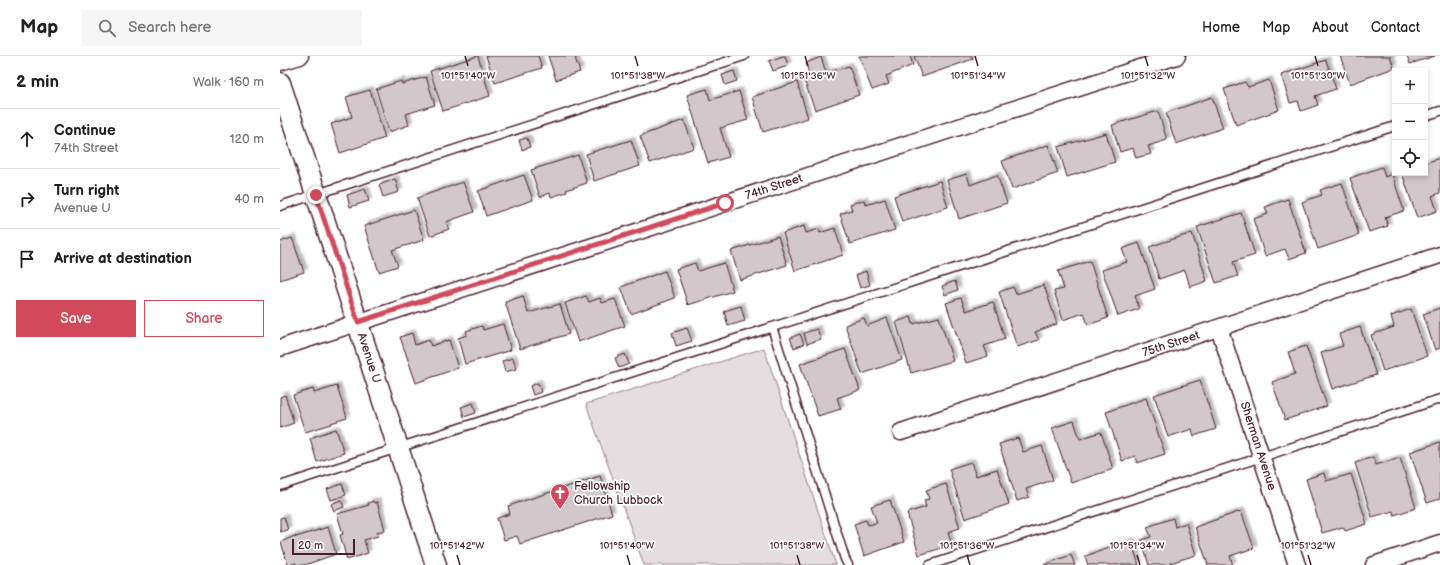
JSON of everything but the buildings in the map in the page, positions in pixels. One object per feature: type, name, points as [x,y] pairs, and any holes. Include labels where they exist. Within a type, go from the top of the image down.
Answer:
[{"type":"street","points":[[280,62],[300,56]]},
{"type":"street","name":"74th Street","points":[[280,348],[1177,56]]},
{"type":"street","name":"Avenue U","points":[[280,83],[436,565]]},
{"type":"street","name":"75th Street","points":[[901,432],[1440,255]]},
{"type":"street","name":"Sherman Avenue","points":[[1218,328],[1297,565]]},
{"type":"street","points":[[1374,565],[1440,543]]},
{"type":"lane","points":[[280,206],[744,56]]},
{"type":"lane","points":[[1428,115],[1440,111]]},
{"type":"lane","points":[[280,486],[1392,127]]},
{"type":"lane","points":[[772,327],[842,552],[848,565]]},
{"type":"lane","points":[[930,565],[1440,399]]},
{"type":"shaded area","points":[[764,348],[836,565],[644,565],[586,404]]},
{"type":"place","name":"Fellowship Church Lubbock","points":[[560,510]]},
{"type":"route","points":[[316,195],[358,322],[725,203]]}]
